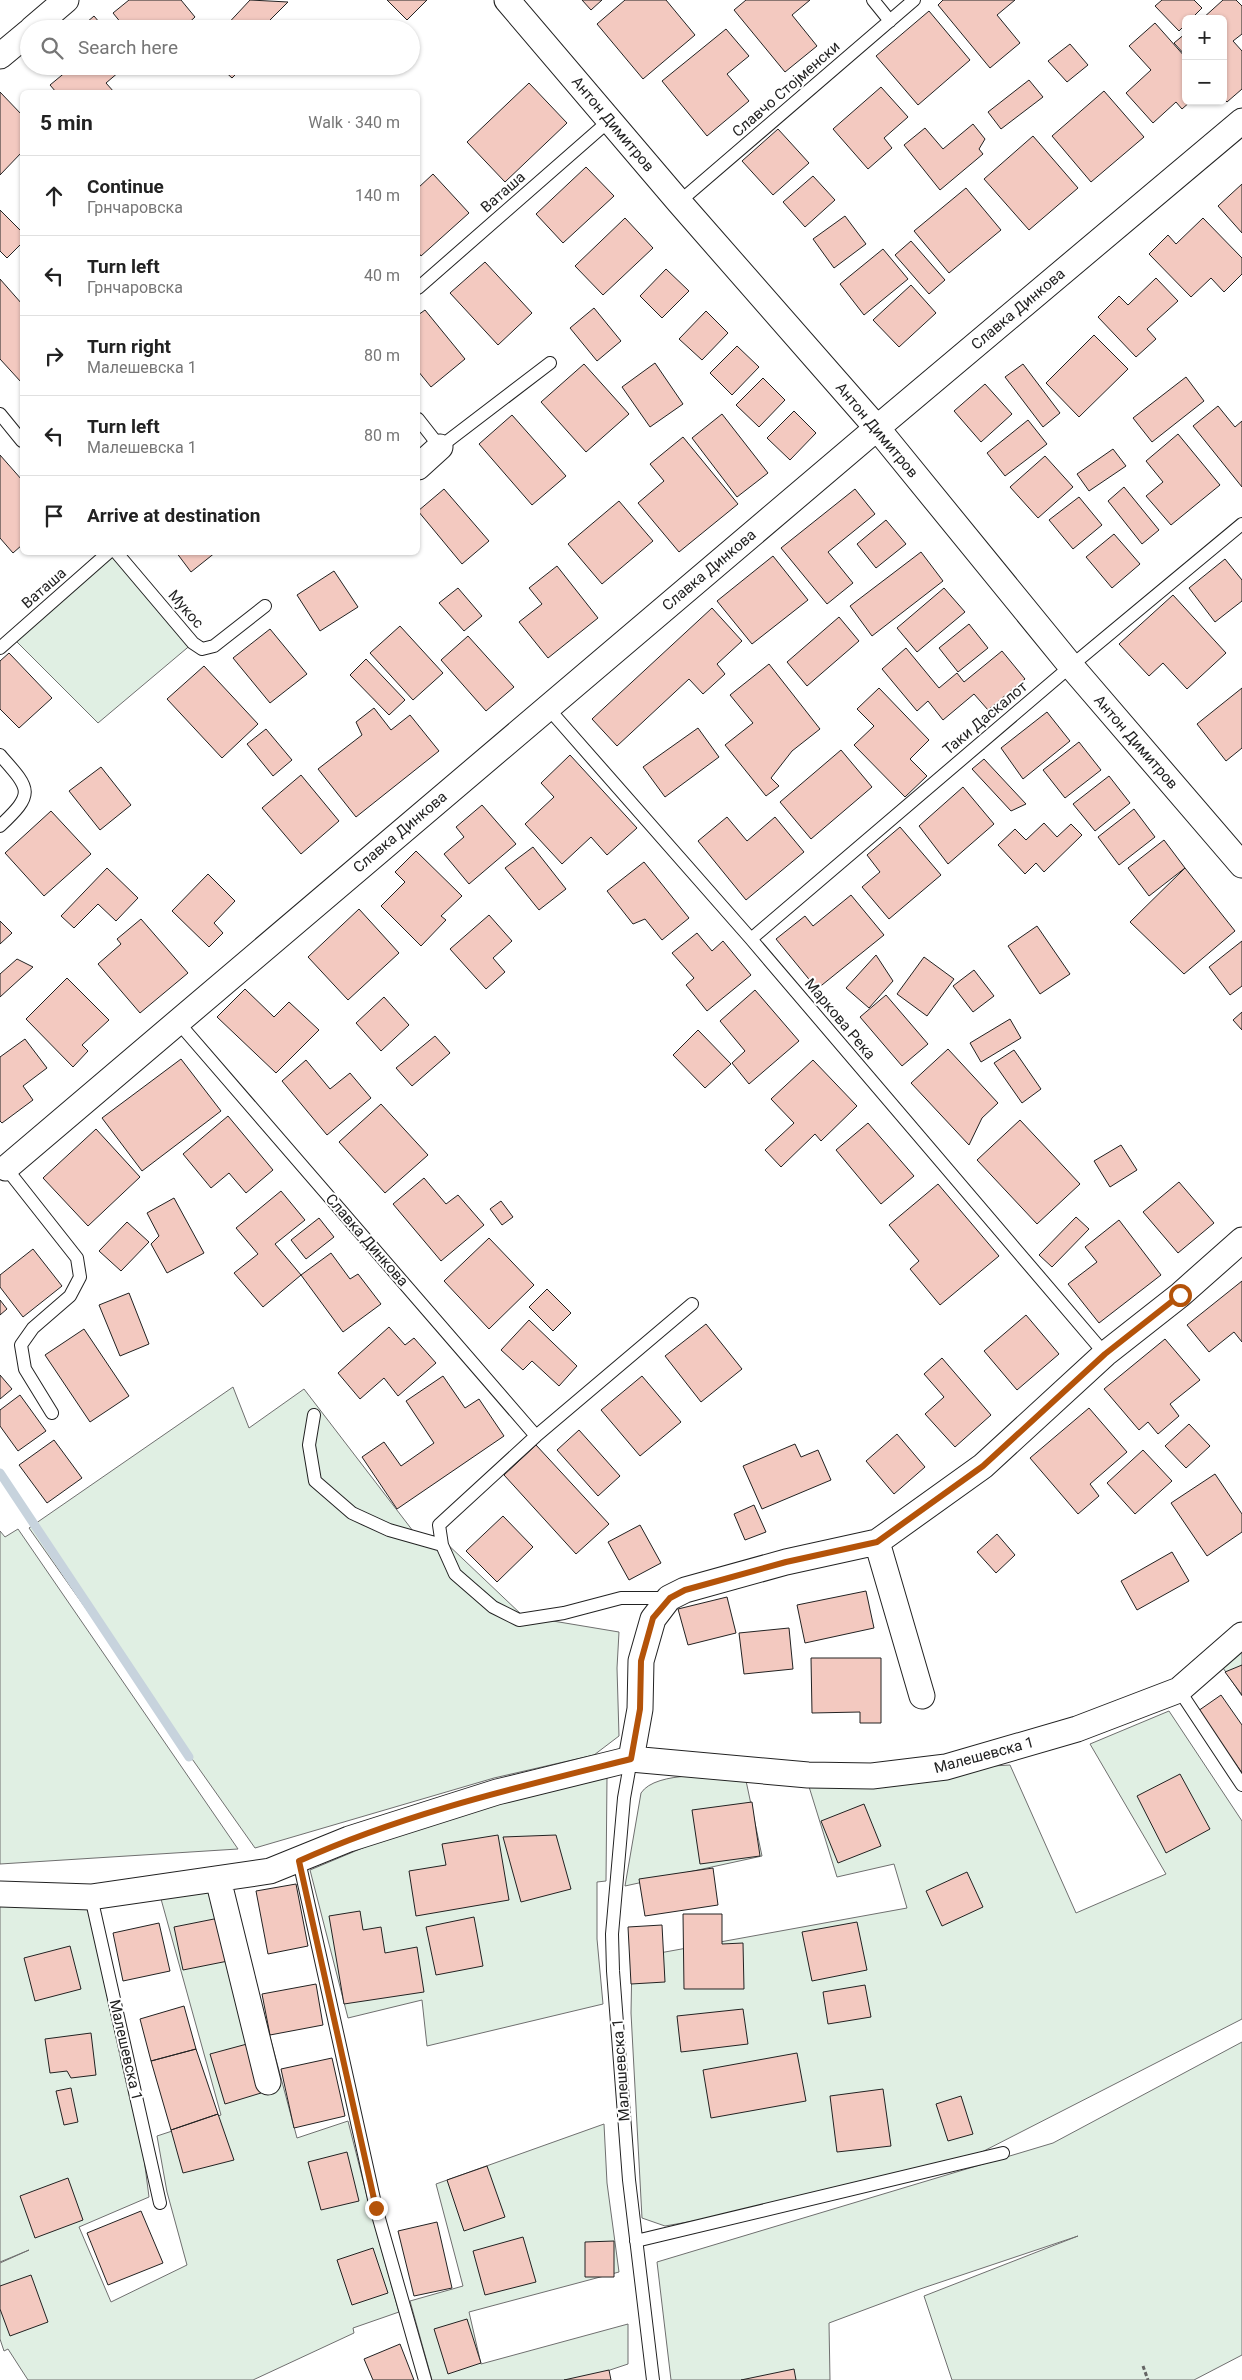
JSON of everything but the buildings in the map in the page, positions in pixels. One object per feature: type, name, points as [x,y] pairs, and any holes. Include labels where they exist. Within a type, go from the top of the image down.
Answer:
[{"type":"street","points":[[43,20],[66,0]]},
{"type":"street","name":"Антон Димитров","points":[[508,0],[679,202],[877,428],[1071,666],[1242,865]]},
{"type":"street","points":[[0,55],[20,39]]},
{"type":"street","name":"Славка Динкова","points":[[6,1168],[877,428],[1242,121]]},
{"type":"street","points":[[420,465],[440,447]]},
{"type":"street","points":[[631,1759],[640,1709],[641,1661],[653,1618],[670,1598],[685,1590],[786,1562],[877,1542],[983,1466],[1105,1354],[1180,1295],[1242,1240]]},
{"type":"street","points":[[877,1542],[922,1696]]},
{"type":"street","name":"Малешевска 1","points":[[0,1894],[92,1897],[270,1871],[299,1861],[349,1838],[497,1792],[631,1759],[817,1775],[872,1776],[946,1767],[1078,1729],[1178,1690],[1242,1635]]},
{"type":"street","points":[[218,1880],[268,2082]]},
{"type":"lane","points":[[873,0],[890,21]]},
{"type":"lane","name":"Славчо Стојменски","points":[[679,202],[914,0]]},
{"type":"lane","name":"Ваташа","points":[[420,286],[610,120]]},
{"type":"lane","points":[[420,422],[440,447],[550,363]]},
{"type":"lane","points":[[0,414],[20,439]]},
{"type":"lane","name":"Таки Даскалот","points":[[750,939],[1071,666],[1242,524]]},
{"type":"lane","name":"Ваташа","points":[[0,648],[106,555]]},
{"type":"lane","name":"Мукос","points":[[119,555],[194,643],[202,649],[214,646],[265,606]]},
{"type":"lane","name":"Маркова Река","points":[[547,708],[750,939],[1105,1354]]},
{"type":"lane","points":[[0,756],[23,781],[26,793],[22,806],[0,826]]},
{"type":"lane","name":"Славка Динкова","points":[[177,1021],[536,1436]]},
{"type":"lane","points":[[6,1168],[76,1258],[80,1277],[70,1296],[33,1328],[21,1345],[25,1369],[52,1413]]},
{"type":"lane","points":[[670,1598],[621,1598],[564,1613],[519,1620],[493,1607],[455,1574],[442,1545],[439,1525],[536,1436],[692,1304]]},
{"type":"lane","points":[[314,1415],[309,1445],[315,1481],[352,1513],[389,1530],[442,1545]]},
{"type":"lane","points":[[1178,1690],[1242,1785]]},
{"type":"lane","name":"Малешевска 1","points":[[631,1759],[624,1798],[612,1934],[613,1971],[636,2242],[653,2380]]},
{"type":"lane","points":[[299,1861],[376,2208],[425,2380]]},
{"type":"lane","name":"Малешевска 1","points":[[92,1897],[160,2203]]},
{"type":"lane","points":[[636,2242],[1003,2153]]},
{"type":"path","points":[[1143,2366],[1148,2380]]},
{"type":"green space","points":[[107,555],[111,555],[193,643],[98,723],[12,637]]},
{"type":"green space","points":[[233,1387],[249,1428],[304,1389],[413,1531],[444,1541],[523,1616],[619,1632],[617,1668],[619,1736],[594,1755],[494,1778],[255,1848],[29,1528]]},
{"type":"green space","points":[[18,1529],[238,1849],[0,1864],[0,1531],[5,1537]]},
{"type":"green space","points":[[1242,1646],[1242,1696],[1219,1662]]},
{"type":"green space","points":[[1169,1711],[1242,1821],[1242,2019],[976,2155],[791,2204],[665,2226],[642,2218],[631,2013],[632,1958],[907,1908],[894,1864],[837,1877],[806,1777],[1010,1765],[1076,1913],[1166,1874],[1090,1744]]},
{"type":"green space","points":[[705,1775],[745,1776],[762,1856],[625,1886],[641,1793],[649,1786],[660,1781],[674,1778]]},
{"type":"green space","points":[[607,1777],[606,1881],[597,1882],[597,1939],[603,2004],[427,2046],[422,2000],[348,2018],[310,1870],[396,1834],[488,1807]]},
{"type":"green space","points":[[218,1891],[257,1988],[297,2138],[348,2121],[399,2312],[353,2328],[354,2333],[253,2380],[28,2380],[8,2349],[4,2351],[0,2339],[0,2263],[29,2250],[0,2262],[0,1902],[88,1901],[110,2009],[142,2143],[149,2197],[79,2227],[111,2302],[187,2265],[167,2192],[157,2136],[221,2115],[161,1899]]},
{"type":"green space","points":[[1242,2042],[1242,2355],[1194,2380],[952,2380],[924,2296],[1078,2236],[920,2289],[829,2323],[830,2380],[671,2380],[657,2262],[1053,2143]]},
{"type":"green space","points":[[604,2124],[607,2183],[619,2272],[469,2312],[481,2364],[628,2324],[628,2364],[580,2380],[432,2380],[410,2301],[463,2286],[436,2184]]},
{"type":"waterway","points":[[0,1473],[189,1757]]},
{"type":"route","points":[[376,2208],[299,1861],[349,1838],[497,1792],[631,1759],[640,1709],[641,1661],[653,1618],[670,1598],[685,1590],[786,1562],[877,1542],[983,1466],[1105,1354],[1180,1295]]}]
